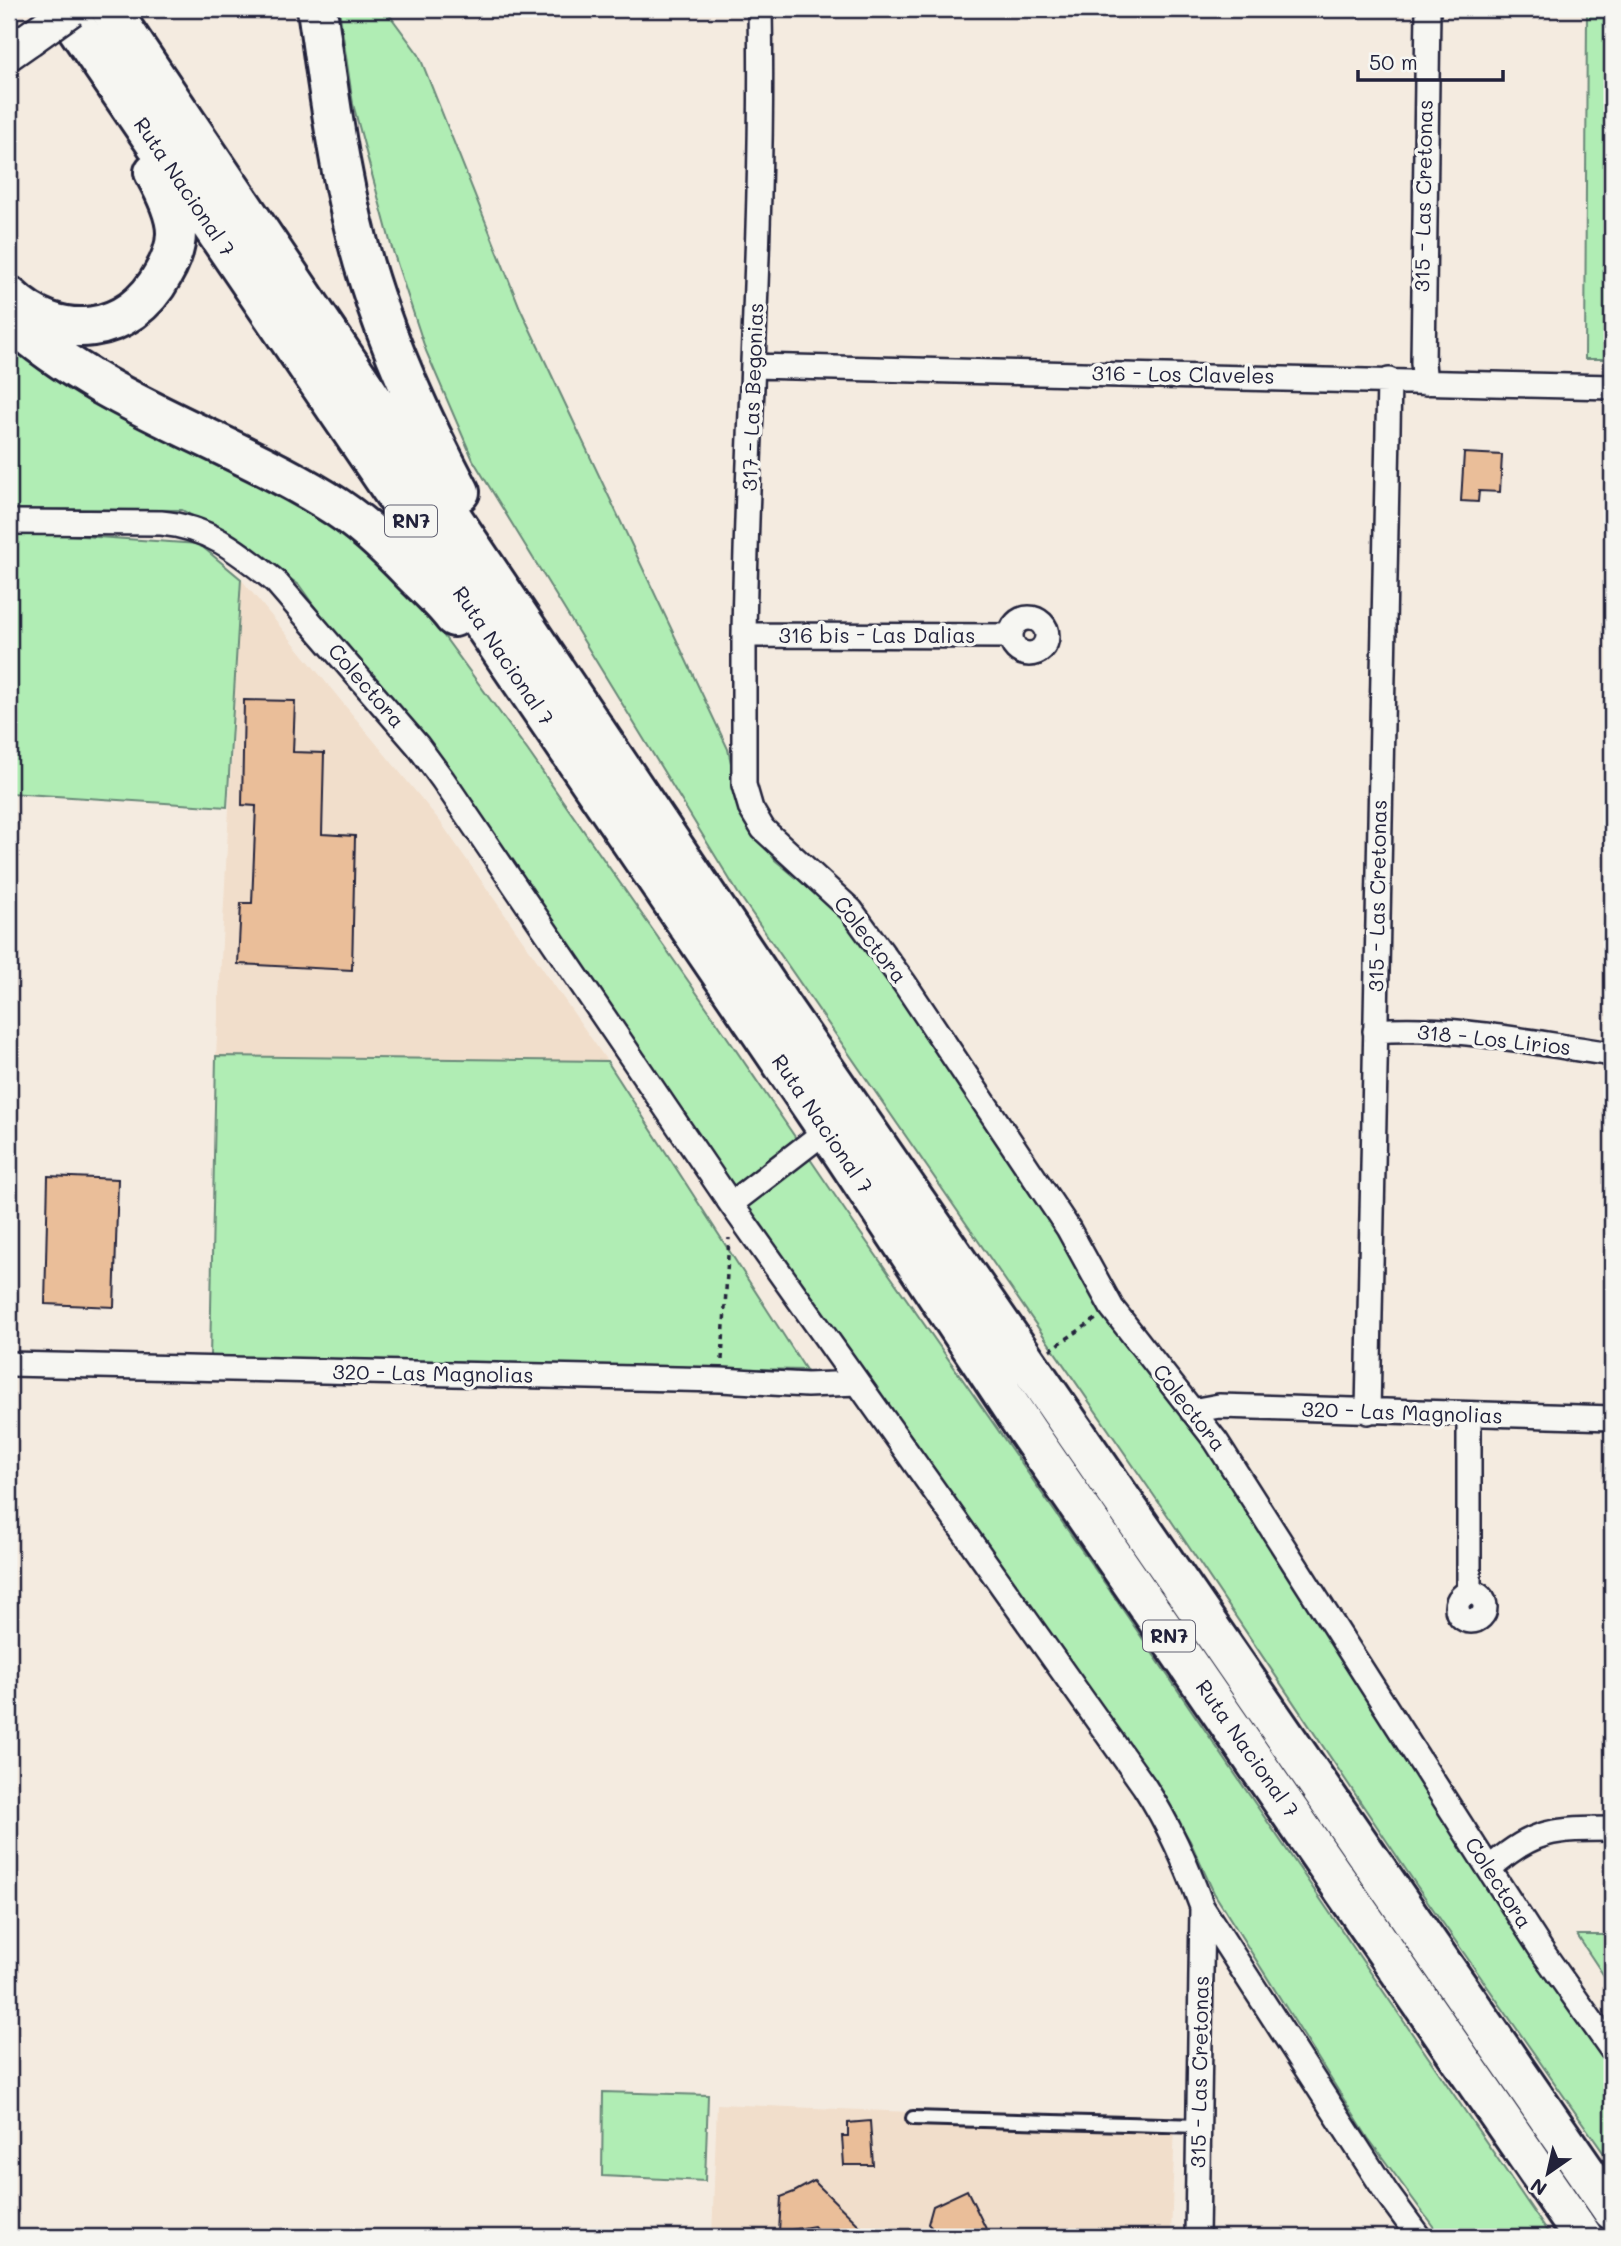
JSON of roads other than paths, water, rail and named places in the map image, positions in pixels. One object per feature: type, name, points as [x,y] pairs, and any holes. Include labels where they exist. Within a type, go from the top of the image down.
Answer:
[{"type":"highway","name":"Ruta Nacional 7","points":[[64,9],[827,1130],[1035,1442],[1583,2237]]},
{"type":"highway","name":"Ruta Nacional 7","points":[[110,9],[785,1012],[1030,1363],[1612,2210]]},
{"type":"highway","points":[[317,9],[346,194],[385,332],[412,397],[543,652]]},
{"type":"highway","points":[[9,296],[41,320],[78,328],[103,326],[136,309],[156,287],[169,264],[176,232],[172,211],[149,162],[127,102]]},
{"type":"highway","points":[[9,319],[69,366],[119,397],[281,474],[368,529],[446,607],[480,651],[552,729]]},
{"type":"main road","points":[[19,46],[71,9]]},
{"type":"street","name":"317 - Las Begonias","points":[[744,785],[744,635],[754,366],[761,81],[760,9]]},
{"type":"street","name":"315 - Las Cretonas","points":[[1425,383],[1423,363],[1428,9]]},
{"type":"street","name":"316 - Los Claveles","points":[[754,366],[1612,387]]},
{"type":"street","name":"315 - Las Cretonas","points":[[1368,1412],[1388,380]]},
{"type":"street","name":"Colectora","points":[[9,522],[184,525],[206,533],[249,560],[275,581],[418,746],[730,1205],[1163,1815],[1202,1907],[1386,2192],[1419,2237]]},
{"type":"street","name":"316 bis - Las Dalias","points":[[744,635],[1010,636]]},
{"type":"street","name":"Colectora","points":[[744,785],[751,809],[763,829],[851,910],[905,984],[1068,1228],[1112,1308],[1216,1441],[1542,1951],[1612,2049]]},
{"type":"street","name":"318 - Los Lirios","points":[[1376,1031],[1401,1029],[1487,1034],[1612,1054]]},
{"type":"street","points":[[730,1205],[827,1130]]},
{"type":"street","name":"320 - Las Magnolias","points":[[9,1364],[721,1380],[807,1385],[858,1383]]},
{"type":"street","name":"320 - Las Magnolias","points":[[1192,1411],[1219,1406],[1612,1418]]},
{"type":"street","points":[[1469,1415],[1469,1593]]},
{"type":"street","points":[[1489,1869],[1507,1852],[1543,1833],[1563,1829],[1612,1829]]},
{"type":"street","name":"315 - Las Cretonas","points":[[1197,2237],[1202,1907]]},
{"type":"lane","points":[[912,2118],[1200,2126]]}]
